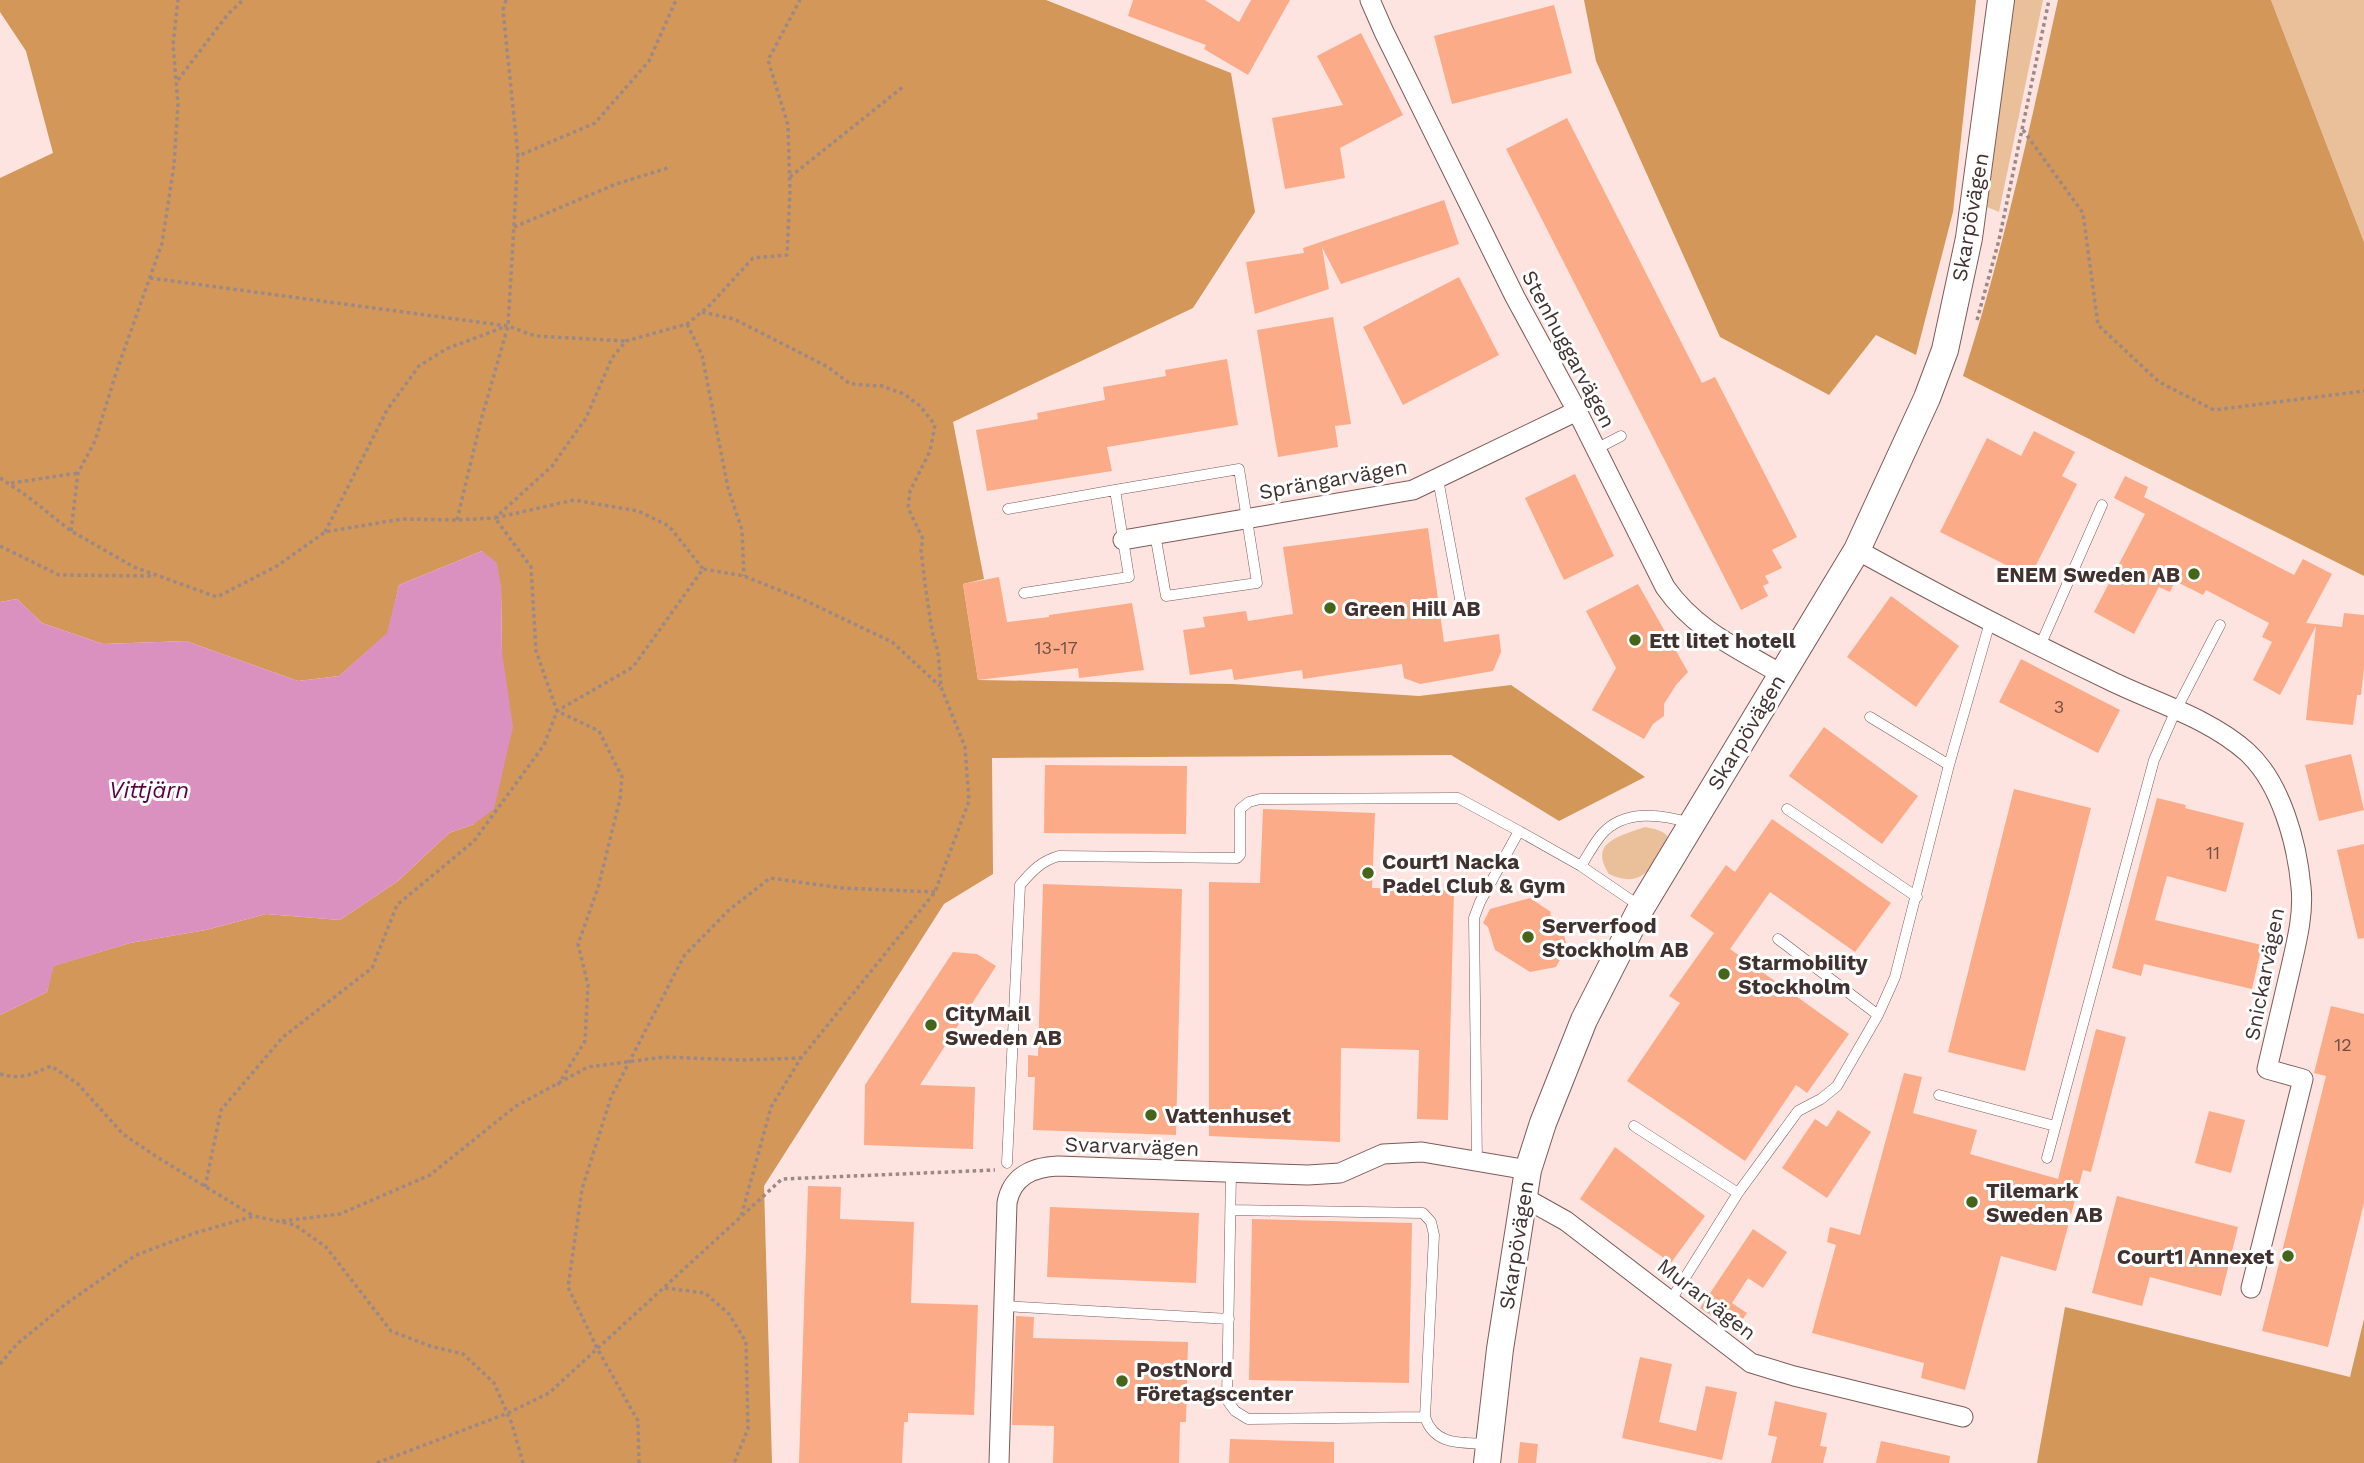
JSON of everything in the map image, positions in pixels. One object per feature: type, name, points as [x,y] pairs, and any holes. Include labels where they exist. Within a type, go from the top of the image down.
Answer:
[{"type":"street","name":"Stenhuggarvägen","points":[[1370,0],[1515,297],[1577,411],[1665,587],[1674,600],[1703,628],[1781,674]]},
{"type":"street","name":"Skarpövägen","points":[[1488,1454],[1500,1349],[1528,1170],[1543,1123],[1584,1020],[1641,908],[1857,550],[1927,398],[1945,350],[1969,238],[2001,0]]},
{"type":"street","name":"Sprängarvägen","points":[[1123,540],[1413,490],[1577,411]]},
{"type":"street","name":"Snickarvägen","points":[[1857,550],[1990,622],[2112,682],[2200,721],[2246,752],[2264,772],[2290,831],[2302,889],[2301,917],[2267,1069],[2302,1079],[2251,1288]]},
{"type":"street","name":"Svarvarvägen","points":[[999,1463],[1009,1192],[1014,1183],[1026,1173],[1048,1166],[1058,1166],[1308,1175],[1340,1173],[1383,1154],[1422,1152],[1528,1170]]},
{"type":"street","name":"Murarvägen","points":[[1523,1197],[1566,1221],[1751,1363],[1963,1417]]},
{"type":"lane","points":[[1596,449],[1621,436]]},
{"type":"lane","points":[[1007,509],[1239,469],[1257,583],[1166,596],[1155,534]]},
{"type":"lane","points":[[1438,479],[1461,604]]},
{"type":"lane","points":[[1024,593],[1129,577],[1115,490]]},
{"type":"lane","points":[[2040,646],[2102,505]]},
{"type":"lane","points":[[1671,1300],[1738,1194],[1798,1111],[1821,1099],[1837,1086],[1878,1015],[1895,977],[1949,765],[1990,622]]},
{"type":"lane","points":[[2047,1158],[2154,760],[2176,710],[2220,625]]},
{"type":"lane","points":[[1870,717],[1949,765]]},
{"type":"lane","points":[[1006,1167],[1020,885],[1032,870],[1047,859],[1059,856],[1237,858],[1240,855],[1240,809],[1249,802],[1260,799],[1458,798],[1581,866],[1641,908]]},
{"type":"lane","points":[[1787,809],[1917,897]]},
{"type":"lane","points":[[1581,866],[1601,834],[1620,820],[1662,815],[1691,823]]},
{"type":"lane","points":[[1477,1162],[1482,1073],[1474,918],[1519,831]]},
{"type":"lane","points":[[1778,939],[1878,1015]]},
{"type":"lane","points":[[1939,1095],[2055,1126]]},
{"type":"lane","points":[[1634,1126],[1738,1194]]},
{"type":"lane","points":[[1231,1172],[1227,1400],[1235,1411],[1248,1419],[1425,1417]]},
{"type":"lane","points":[[1231,1210],[1423,1213],[1431,1222],[1434,1235],[1425,1417],[1433,1434],[1488,1454]]},
{"type":"lane","points":[[1003,1306],[1229,1319]]},
{"type":"path","points":[[71,531],[78,473],[95,441],[162,243],[174,165],[178,104],[173,45],[178,0]]},
{"type":"path","points":[[176,82],[228,14],[243,0]]},
{"type":"path","points":[[457,520],[481,420],[508,326],[517,156],[503,10],[506,0]]},
{"type":"path","points":[[517,156],[596,124],[649,61],[676,0]]},
{"type":"path","points":[[150,278],[508,326],[535,336],[626,341],[687,324],[702,312],[753,258],[787,255],[790,177],[788,125],[768,60],[800,0]]},
{"type":"path","points":[[1999,240],[2049,0]]},
{"type":"path","points":[[790,177],[904,86]]},
{"type":"path","points":[[2023,130],[2083,213],[2098,325],[2159,382],[2214,410],[2364,391]]},
{"type":"path","points":[[514,227],[616,184],[671,167]]},
{"type":"path","points":[[702,312],[734,319],[828,367],[850,384],[882,386],[904,394],[920,406],[935,425],[930,451],[911,491],[908,508],[923,539],[921,550],[925,584],[938,652],[941,687],[965,747],[969,801],[935,892],[801,1058],[771,1107],[741,1217]]},
{"type":"path","points":[[687,324],[702,355],[728,488],[742,530],[744,576]]},
{"type":"path","points":[[326,532],[387,410],[419,366],[446,349],[508,326]]},
{"type":"path","points":[[495,517],[552,466],[586,418],[612,358],[626,341]]},
{"type":"path","points":[[8,484],[78,473]]},
{"type":"path","points":[[0,478],[71,531],[134,567],[217,597],[277,566],[326,532],[402,519],[457,520],[495,517],[574,500],[638,511],[669,526],[703,569],[744,576],[804,600],[892,642],[941,687]]},
{"type":"path","points":[[495,517],[531,567],[536,651],[557,711],[599,731],[622,778],[620,799],[598,888],[578,944],[588,985],[585,1041],[558,1084]]},
{"type":"path","points":[[0,545],[59,575],[160,576]]},
{"type":"path","points":[[205,1186],[221,1110],[283,1037],[372,968],[397,905],[474,841],[544,746],[557,711],[633,667],[703,569]]},
{"type":"path","points":[[639,1463],[638,1421],[597,1348],[568,1287],[582,1189],[611,1097],[629,1062],[684,956],[729,910],[770,878],[842,888],[935,892]]},
{"type":"path","points":[[278,1221],[340,1214],[430,1175],[516,1107],[588,1068],[664,1057],[742,1060],[801,1058]]},
{"type":"path","points":[[0,1074],[11,1077],[29,1076],[51,1066],[78,1083],[123,1134],[254,1216],[295,1225],[326,1247],[391,1331],[430,1346],[463,1354],[494,1382],[508,1413],[523,1463]]},
{"type":"path","points":[[377,1463],[508,1413],[549,1393],[782,1179],[1006,1167]]},
{"type":"path","points":[[1,1362],[17,1344],[67,1303],[136,1255],[195,1233],[254,1216]]},
{"type":"path","points":[[664,1288],[705,1293],[729,1314],[746,1342],[748,1429],[734,1463]]},
{"type":"shaded area","points":[[0,0],[1046,0],[1231,73],[1255,212],[1193,308],[953,422],[984,579],[963,584],[978,680],[1233,684],[1419,696],[1511,685],[1645,777],[1559,821],[1451,755],[992,758],[993,874],[944,904],[764,1186],[772,1463],[0,1463],[0,1015],[47,992],[53,966],[130,943],[206,930],[266,914],[340,920],[398,881],[449,833],[474,824],[502,652],[501,587],[482,551],[399,585],[388,633],[339,676],[298,681],[186,641],[103,644],[42,623],[17,599],[0,602],[0,178],[53,153],[26,51],[0,12]]},
{"type":"shaded area","points":[[1584,0],[1976,0],[1953,212],[1916,355],[1876,335],[1829,395],[1720,337],[1596,61]]},
{"type":"shaded area","points":[[2014,0],[2043,0],[1999,212],[1987,207]]},
{"type":"shaded area","points":[[2058,0],[2271,0],[2364,242],[2364,576],[1963,376],[2003,236]]},
{"type":"shaded area","points":[[2271,0],[2364,0],[2364,242]]},
{"type":"shaded area","points":[[1645,827],[1662,832],[1669,839],[1653,866],[1639,877],[1630,879],[1609,874],[1603,863],[1602,854],[1605,847],[1617,837]]},
{"type":"shaded area","points":[[2065,1307],[2350,1377],[2364,1319],[2364,1463],[2037,1463]]},
{"type":"water","name":"Vittjärn","points":[[482,551],[497,563],[501,587],[502,652],[513,727],[494,809],[474,824],[449,833],[398,881],[340,920],[266,914],[206,930],[130,943],[54,966],[47,992],[0,1015],[0,602],[17,599],[42,623],[103,644],[186,641],[298,681],[339,676],[387,633],[399,585]]},
{"type":"building","points":[[1133,0],[1205,0],[1239,22],[1251,0],[1290,0],[1248,75],[1204,49],[1206,45],[1128,16]]},
{"type":"building","points":[[1554,5],[1572,73],[1452,104],[1434,36]]},
{"type":"building","points":[[1361,33],[1403,115],[1340,148],[1345,178],[1285,189],[1272,118],[1343,105],[1317,56]]},
{"type":"building","points":[[1567,118],[1702,383],[1715,377],[1797,537],[1772,550],[1782,568],[1765,576],[1769,583],[1763,586],[1768,596],[1741,610],[1506,149]]},
{"type":"building","points":[[1444,200],[1459,244],[1341,284],[1322,247],[1329,289],[1255,314],[1246,262],[1304,253],[1303,248]]},
{"type":"building","points":[[1459,277],[1499,355],[1403,405],[1363,327]]},
{"type":"building","points":[[1333,317],[1351,424],[1335,426],[1338,447],[1278,457],[1257,330]]},
{"type":"building","points":[[1227,359],[1238,425],[1107,447],[1112,471],[987,491],[976,430],[1038,419],[1037,413],[1105,400],[1103,387],[1166,376],[1165,370]]},
{"type":"building","points":[[2034,431],[2075,452],[2062,476],[2077,484],[2030,577],[1940,532],[1987,438],[2021,456]]},
{"type":"building","points":[[1575,474],[1614,556],[1564,580],[1525,498]]},
{"type":"building","points":[[2125,476],[2148,487],[2144,497],[2294,575],[2303,559],[2332,574],[2306,623],[2342,627],[2344,613],[2364,615],[2364,668],[2361,695],[2357,695],[2353,725],[2306,720],[2316,626],[2280,695],[2253,680],[2272,642],[2262,637],[2269,623],[2206,590],[2203,595],[2175,581],[2170,592],[2159,587],[2134,634],[2094,612],[2145,514],[2114,498]]},
{"type":"building","points":[[1428,528],[1444,642],[1499,634],[1501,652],[1493,671],[1420,684],[1404,678],[1402,664],[1303,679],[1302,670],[1234,680],[1232,669],[1190,675],[1183,630],[1205,627],[1203,617],[1246,611],[1248,621],[1293,614],[1283,547]]},
{"type":"building","points":[[999,577],[1007,622],[1132,603],[1144,670],[1079,678],[1078,668],[978,680],[963,584]]},
{"type":"building","name":"Ett litet hotell","points":[[1638,584],[1688,672],[1664,704],[1664,716],[1653,724],[1644,739],[1592,710],[1616,668],[1586,611]]},
{"type":"building","points":[[1891,596],[1959,646],[1916,707],[1847,657]]},
{"type":"building","points":[[2021,659],[2120,710],[2098,753],[1999,702]]},
{"type":"building","points":[[1824,727],[1918,796],[1882,844],[1789,776]]},
{"type":"building","points":[[2351,754],[2364,810],[2319,821],[2305,765]]},
{"type":"building","points":[[1045,765],[1187,766],[1186,834],[1044,833]]},
{"type":"building","points":[[2014,789],[2091,808],[2025,1071],[1948,1052]]},
{"type":"building","points":[[2157,798],[2244,823],[2226,892],[2167,876],[2155,920],[2262,945],[2252,989],[2144,964],[2141,976],[2112,968]]},
{"type":"building","points":[[1263,809],[1375,813],[1372,888],[1454,890],[1448,1120],[1417,1119],[1419,1050],[1341,1048],[1340,1142],[1209,1136],[1209,882],[1260,883]]},
{"type":"building","name":"Starmobility Stockholm","points":[[1772,819],[1891,903],[1855,952],[1770,892],[1730,949],[1849,1034],[1807,1093],[1796,1085],[1745,1161],[1627,1081],[1680,1003],[1669,996],[1714,933],[1690,916],[1726,865],[1735,872]]},
{"type":"building","points":[[2364,844],[2364,938],[2358,939],[2337,850]]},
{"type":"building","points":[[1043,884],[1182,889],[1176,1135],[1033,1130],[1035,1077],[1028,1077],[1028,1055],[1038,1056]]},
{"type":"building","name":"Serverfood Stockholm AB","points":[[1530,898],[1560,921],[1567,946],[1556,967],[1530,972],[1495,950],[1488,927],[1483,923],[1490,909]]},
{"type":"building","name":"CityMail Sweden AB","points":[[953,952],[977,954],[996,966],[920,1085],[975,1087],[973,1149],[864,1145],[865,1085]]},
{"type":"building","points":[[2331,1006],[2364,1014],[2364,1203],[2328,1347],[2262,1331],[2326,1076],[2314,1073]]},
{"type":"building","points":[[2096,1029],[2126,1037],[2091,1172],[2083,1170],[2056,1271],[2001,1256],[1965,1390],[1921,1378],[1924,1363],[1812,1333],[1836,1245],[1827,1242],[1830,1227],[1860,1235],[1904,1073],[1922,1077],[1913,1113],[1977,1130],[1970,1154],[2058,1179]]},
{"type":"building","points":[[1838,1110],[1871,1132],[1827,1198],[1782,1168],[1815,1119],[1827,1127]]},
{"type":"building","points":[[2209,1111],[2245,1120],[2231,1173],[2195,1163]]},
{"type":"building","points":[[1615,1147],[1705,1216],[1671,1263],[1580,1199]]},
{"type":"building","points":[[808,1186],[841,1187],[840,1219],[914,1222],[911,1303],[978,1305],[974,1415],[908,1413],[908,1422],[904,1422],[902,1463],[799,1463]]},
{"type":"building","points":[[2117,1196],[2238,1227],[2221,1296],[2150,1277],[2142,1306],[2092,1293]]},
{"type":"building","points":[[1050,1207],[1199,1213],[1196,1283],[1047,1277]]},
{"type":"building","points":[[1252,1219],[1412,1223],[1409,1383],[1249,1380]]},
{"type":"building","points":[[1753,1229],[1787,1252],[1763,1288],[1748,1278],[1732,1303],[1747,1313],[1735,1331],[1700,1308]]},
{"type":"building","points":[[1016,1316],[1034,1317],[1033,1338],[1188,1342],[1186,1422],[1180,1422],[1179,1463],[1053,1463],[1054,1426],[1012,1425]]},
{"type":"building","points":[[1640,1357],[1672,1364],[1659,1422],[1696,1431],[1706,1386],[1737,1392],[1722,1460],[1622,1438]]},
{"type":"building","points":[[1775,1401],[1827,1413],[1820,1446],[1827,1447],[1823,1463],[1771,1463],[1777,1437],[1768,1435]]},
{"type":"building","points":[[1230,1439],[1334,1442],[1334,1463],[1229,1463]]},
{"type":"building","points":[[1881,1441],[1950,1456],[1949,1463],[1876,1463]]},
{"type":"building","points":[[1520,1442],[1538,1444],[1536,1463],[1518,1463]]},
{"type":"place","name":"ENEM Sweden AB","points":[[2194,574]]},
{"type":"place","name":"Green Hill AB","points":[[1330,608]]},
{"type":"place","name":"Ett litet hotell","points":[[1635,640]]},
{"type":"place","name":"Court1 Nacka Padel Club & Gym","points":[[1368,873]]},
{"type":"place","name":"Serverfood Stockholm AB","points":[[1528,937]]},
{"type":"place","name":"Starmobility Stockholm","points":[[1724,974]]},
{"type":"place","name":"CityMail Sweden AB","points":[[931,1025]]},
{"type":"place","name":"Vattenhuset","points":[[1151,1115]]},
{"type":"place","name":"Tilemark Sweden AB","points":[[1972,1202]]},
{"type":"place","name":"Court1 Annexet","points":[[2288,1256]]},
{"type":"place","name":"PostNord Företagscenter","points":[[1122,1381]]}]
